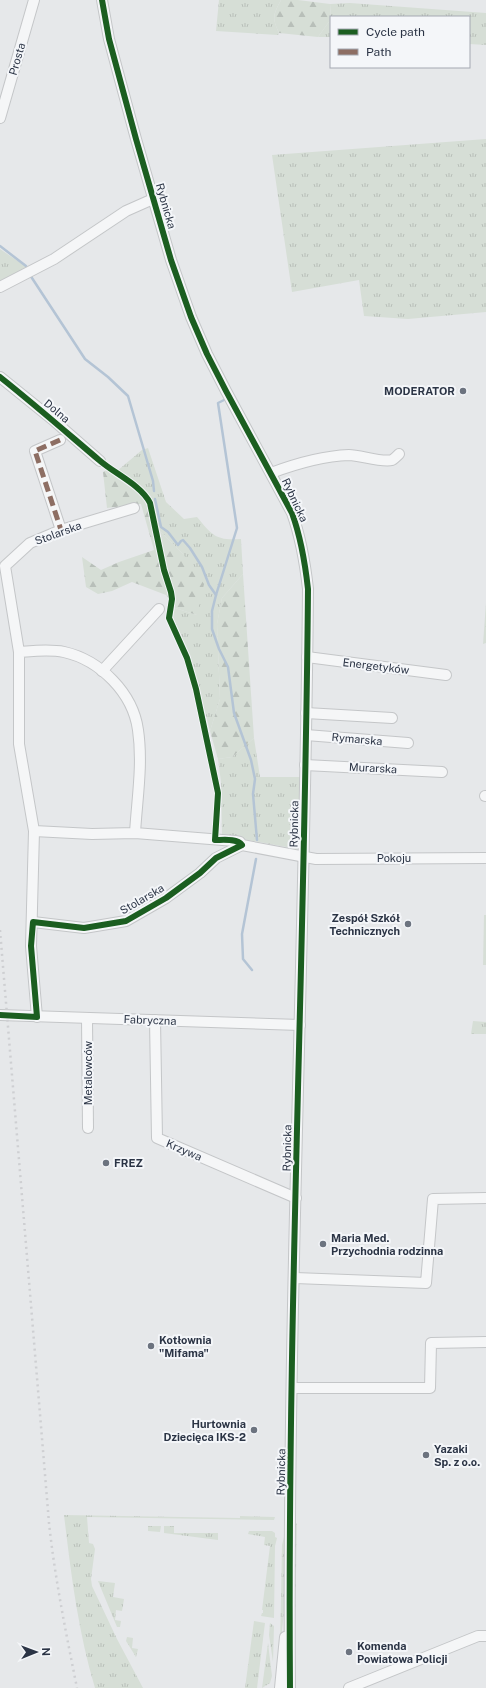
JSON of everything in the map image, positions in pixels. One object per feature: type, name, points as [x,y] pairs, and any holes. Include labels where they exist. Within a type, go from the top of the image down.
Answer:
[{"type":"street","name":"Prosta","points":[[0,118],[34,0]]},
{"type":"street","name":"Rybnicka","points":[[102,0],[106,26],[120,83],[171,260],[193,321],[226,391],[292,513],[305,557],[308,589],[292,1388],[289,1609],[290,1688]]},
{"type":"street","points":[[0,287],[54,258],[126,211],[153,199]]},
{"type":"street","name":"Dolna","points":[[0,377],[100,461]]},
{"type":"street","points":[[60,440],[35,451],[61,530]]},
{"type":"street","points":[[271,473],[286,467],[327,458],[350,455],[392,460],[400,454]]},
{"type":"street","name":"Stolarska","points":[[37,1017],[31,946],[33,922],[34,831],[19,744],[19,652],[5,566],[30,543],[61,530],[134,508]]},
{"type":"street","points":[[102,670],[159,609]]},
{"type":"street","points":[[19,652],[46,650],[82,658],[102,670],[119,688],[135,718],[138,729],[139,756],[135,833]]},
{"type":"street","name":"Energetyków","points":[[307,657],[446,675]]},
{"type":"street","points":[[306,712],[392,718]]},
{"type":"street","name":"Rymarska","points":[[306,735],[408,743]]},
{"type":"street","name":"Murarska","points":[[305,765],[442,772]]},
{"type":"street","points":[[34,831],[92,834],[135,833],[235,841],[240,842],[242,845],[303,856]]},
{"type":"street","points":[[215,840],[214,846],[216,858]]},
{"type":"street","name":"Stolarska","points":[[33,922],[84,928],[126,921],[166,898],[200,873],[216,858],[242,845]]},
{"type":"street","name":"Pokoju","points":[[303,856],[316,859],[486,858]]},
{"type":"street","name":"Fabryczna","points":[[0,1015],[300,1025]]},
{"type":"street","name":"Metalowców","points":[[87,1018],[88,1128]]},
{"type":"street","name":"Krzywa","points":[[155,1020],[158,1138],[296,1198]]},
{"type":"street","points":[[295,1278],[426,1282],[433,1199],[486,1198]]},
{"type":"street","points":[[292,1388],[430,1388],[431,1343],[486,1342]]},
{"type":"street","name":"Rybnicka","points":[[280,1688],[289,1609]]},
{"type":"street","points":[[350,1688],[478,1636],[486,1636]]},
{"type":"green space","points":[[219,0],[281,0],[274,16],[275,24],[279,33],[278,35],[216,31]]},
{"type":"green space","points":[[281,0],[298,0],[330,4],[331,16],[330,20],[318,37],[279,33],[274,20],[276,9]]},
{"type":"green space","points":[[350,3],[486,13],[486,45],[470,44],[470,16],[331,16],[330,4]]},
{"type":"green space","points":[[330,20],[330,37],[318,37]]},
{"type":"green space","points":[[486,139],[486,312],[408,319],[364,316],[359,280],[292,292],[272,155]]},
{"type":"green space","points":[[0,249],[28,268],[0,284]]},
{"type":"green space","points":[[148,448],[166,502],[184,519],[197,517],[215,536],[226,539],[241,539],[243,574],[222,598],[217,624],[220,699],[210,731],[195,674],[173,617],[175,608],[197,615],[183,554],[160,531],[154,504],[117,471],[142,450]]},
{"type":"green space","points":[[112,467],[145,491],[154,504],[160,531],[183,554],[204,584],[197,615],[175,608],[166,595],[132,582],[112,591],[98,594],[86,587],[82,557],[101,570],[154,550],[141,504],[107,508],[103,472]]},
{"type":"green space","points":[[243,574],[254,738],[232,757],[218,759],[210,731],[220,699],[217,624],[222,598]]},
{"type":"green space","points":[[486,603],[486,643],[483,644]]},
{"type":"green space","points":[[254,738],[260,777],[300,777],[302,850],[222,835],[221,782],[218,759],[232,757]]},
{"type":"green space","points":[[484,915],[486,915],[486,965],[483,965]]},
{"type":"green space","points":[[473,1021],[486,1022],[486,1034],[471,1034]]},
{"type":"green space","points":[[64,1515],[240,1518],[240,1516],[275,1517],[274,1520],[87,1517],[89,1543],[93,1544],[95,1549],[91,1579],[92,1586],[117,1639],[143,1688],[95,1688],[84,1645],[72,1581]]},
{"type":"green space","points":[[297,1523],[294,1677],[295,1524]]},
{"type":"green space","points":[[148,1526],[161,1526],[160,1532],[148,1531]]},
{"type":"green space","points":[[164,1526],[174,1526],[174,1533],[218,1533],[218,1540],[164,1533]]},
{"type":"green space","points":[[249,1531],[272,1531],[275,1533],[275,1537],[277,1538],[275,1546],[274,1618],[261,1616],[263,1613],[262,1610],[270,1546],[264,1545],[265,1537],[248,1534]]},
{"type":"green space","points":[[284,1537],[286,1543],[284,1612],[280,1649],[282,1545]]},
{"type":"green space","points":[[98,1581],[115,1583],[113,1597],[124,1599],[122,1611],[116,1610],[115,1620],[121,1621],[120,1627],[117,1627]]},
{"type":"green space","points":[[254,1621],[265,1623],[257,1688],[245,1688]]},
{"type":"green space","points":[[270,1623],[274,1626],[273,1662],[269,1635]]},
{"type":"green space","points":[[127,1637],[133,1638],[132,1648],[138,1649],[136,1657],[126,1641]]},
{"type":"green space","points":[[268,1643],[272,1676],[270,1683],[262,1688]]},
{"type":"waterway","points":[[0,246],[26,266]]},
{"type":"waterway","points":[[30,275],[85,359],[108,377],[128,396],[153,481],[154,491]]},
{"type":"waterway","points":[[224,400],[218,403],[237,528],[212,611],[212,629],[219,649],[228,667],[234,713],[251,760],[255,779],[253,794],[257,840]]},
{"type":"waterway","points":[[155,499],[161,527],[168,532],[178,545],[183,540],[190,548],[202,567],[209,585],[216,595]]},
{"type":"waterway","points":[[252,970],[243,959],[242,934],[256,859]]},
{"type":"railway","points":[[0,930],[51,1544],[77,1688]]},
{"type":"marked path","points":[[60,440],[35,451],[61,530]]},
{"type":"cycle path","points":[[102,0],[109,39],[136,139],[171,260],[191,317],[207,354],[226,391],[292,513],[298,532],[306,569],[308,589],[304,864],[291,1413],[290,1688]]},
{"type":"cycle path","points":[[0,377],[105,465],[134,485],[150,503],[164,570],[171,592],[172,599],[169,618],[187,658],[196,689],[218,793],[215,840],[233,840],[242,845],[216,858],[200,873],[166,898],[126,921],[84,928],[33,922],[31,946],[37,1017],[0,1015]]},
{"type":"place","name":"MODERATOR","points":[[463,391]]},
{"type":"place","name":"Zespół Szkół Technicznych","points":[[408,924]]},
{"type":"place","name":"FREZ","points":[[106,1163]]},
{"type":"place","name":"Maria Med. Przychodnia rodzinna","points":[[323,1244]]},
{"type":"place","name":"Kotłownia \"Mifama\"","points":[[151,1346]]},
{"type":"place","name":"Hurtownia Dziecięca IKS-2","points":[[254,1430]]},
{"type":"place","name":"Yazaki Sp. z o.o.","points":[[426,1455]]},
{"type":"place","name":"Komenda Powiatowa Policji","points":[[349,1652]]}]
